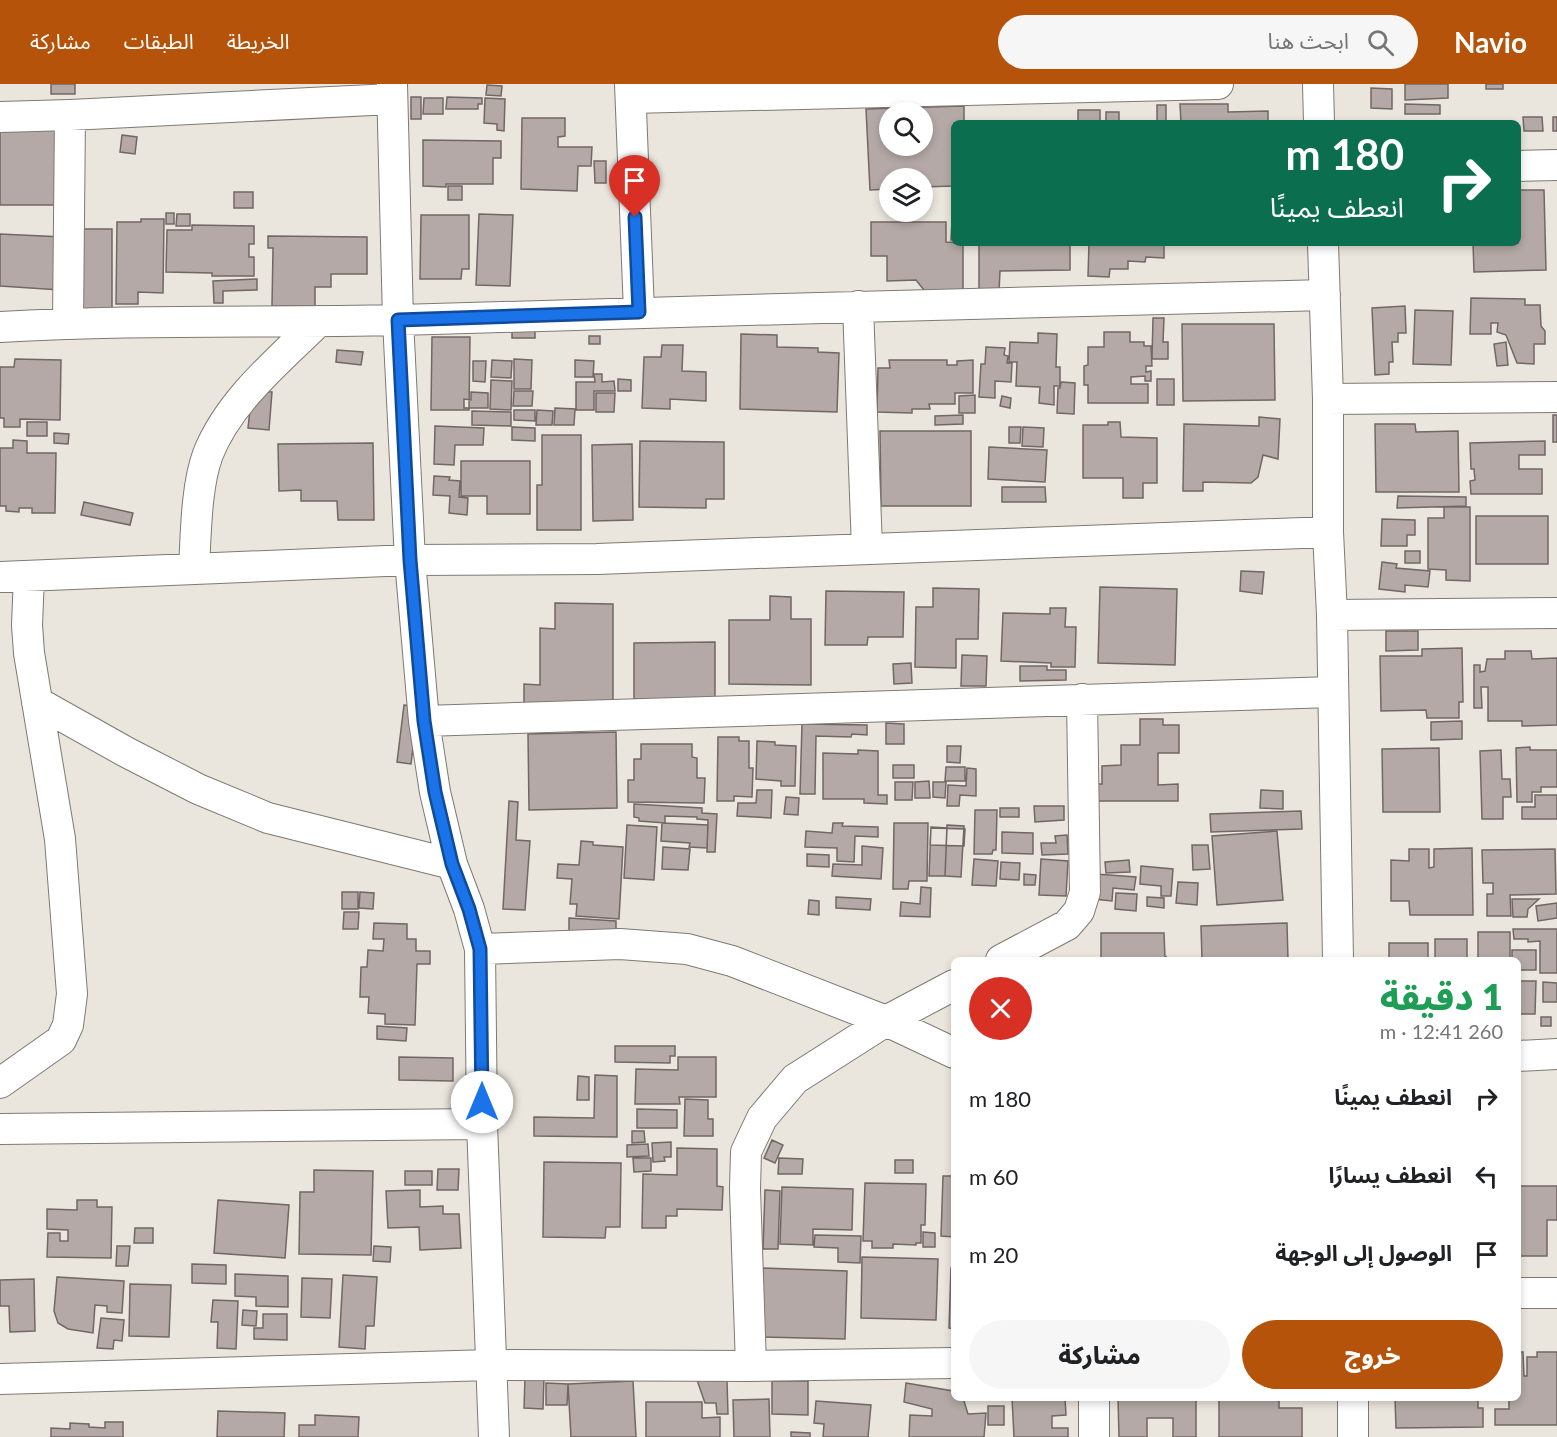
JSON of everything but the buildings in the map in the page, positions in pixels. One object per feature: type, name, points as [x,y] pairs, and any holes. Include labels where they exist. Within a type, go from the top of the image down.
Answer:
[{"type":"street","points":[[639,312],[630,91],[1218,84]]},
{"type":"street","points":[[1318,84],[1318,120]]},
{"type":"street","points":[[0,117],[70,115],[392,92],[398,320],[410,560],[424,721],[435,792],[452,864],[469,909],[480,949],[482,1124],[494,1437]]},
{"type":"street","points":[[68,323],[70,115]]},
{"type":"street","points":[[1521,166],[1557,165]]},
{"type":"street","points":[[1323,246],[1338,957]]},
{"type":"street","points":[[0,327],[68,323],[398,320],[1325,295]]},
{"type":"street","points":[[858,306],[867,549]]},
{"type":"street","points":[[194,568],[200,494],[208,456],[218,436],[240,401],[319,321]]},
{"type":"street","points":[[1328,399],[1557,397]]},
{"type":"street","points":[[0,1083],[61,1040],[68,1025],[72,994],[60,839],[29,653],[27,625],[14,576],[410,560],[597,559],[1328,532]]},
{"type":"street","points":[[1332,615],[1557,613]]},
{"type":"street","points":[[424,721],[1332,692]]},
{"type":"street","points":[[1007,957],[1067,925],[1079,911],[1085,892],[1083,699]]},
{"type":"street","points":[[37,702],[198,789],[268,818],[452,864]]},
{"type":"street","points":[[480,949],[620,944],[687,949],[732,961],[886,1021],[951,1052]]},
{"type":"street","points":[[751,1366],[745,1189],[746,1152],[762,1118],[795,1079],[886,1021],[951,987]]},
{"type":"street","points":[[1521,1056],[1557,1054]]},
{"type":"street","points":[[0,1129],[482,1124]]},
{"type":"street","points":[[1521,1293],[1557,1293]]},
{"type":"street","points":[[0,1379],[491,1365],[751,1366],[951,1363]]},
{"type":"street","points":[[1094,1401],[1094,1437]]},
{"type":"street","points":[[1353,1401],[1353,1437]]},
{"type":"route","points":[[482,1102],[480,949],[469,909],[452,864],[435,792],[424,721],[410,560],[398,320],[639,312],[635,217]]}]
